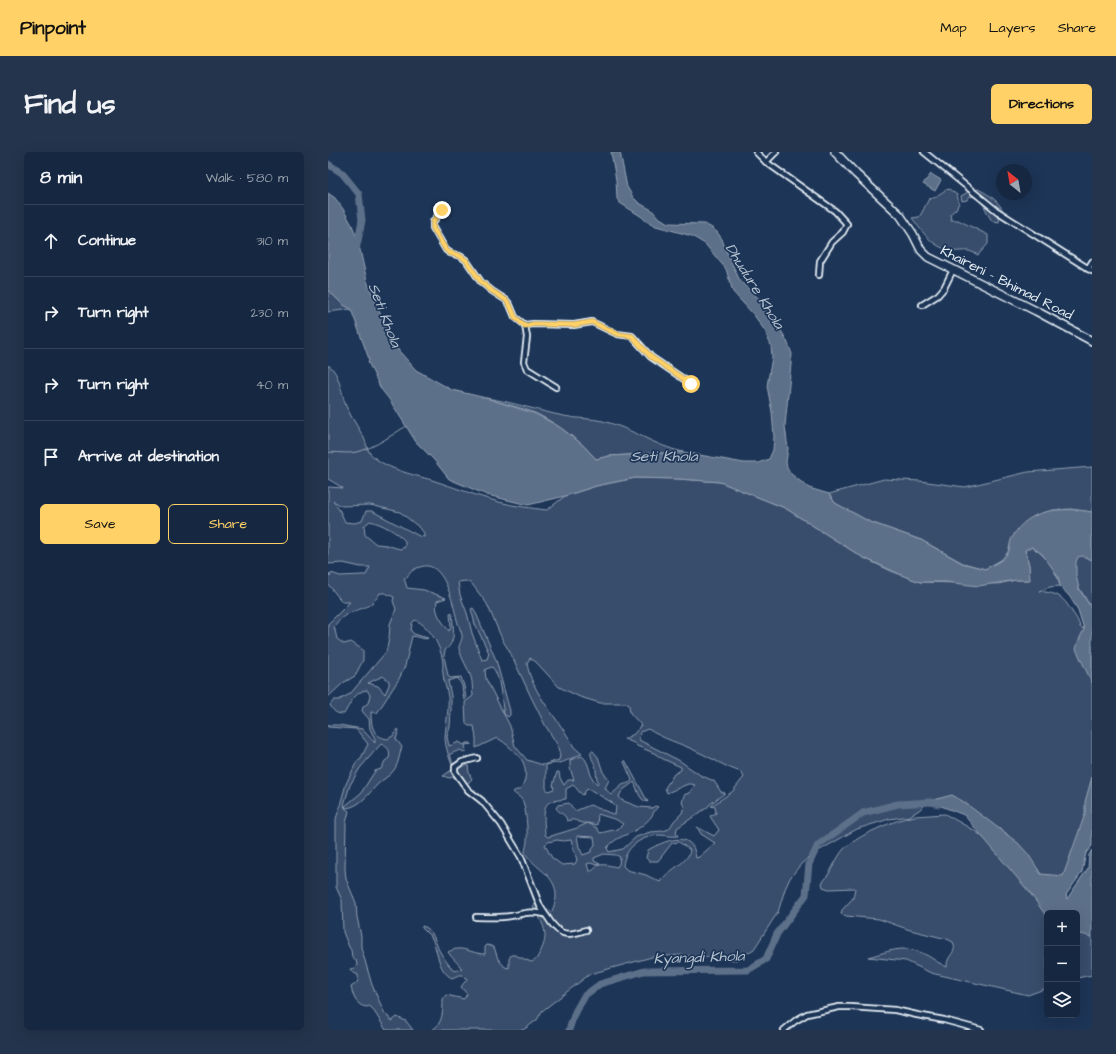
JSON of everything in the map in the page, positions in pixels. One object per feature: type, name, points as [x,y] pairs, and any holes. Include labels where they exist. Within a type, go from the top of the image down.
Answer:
[{"type":"main road","name":"Khaireni - Bhimad Road","points":[[835,152],[900,215],[923,252],[934,261],[1036,311],[1092,341]]},
{"type":"street","points":[[756,152],[766,162],[835,211],[847,224],[843,232],[832,242],[820,261],[819,275]]},
{"type":"street","points":[[766,162],[776,152]]},
{"type":"street","points":[[924,152],[997,211],[1090,270],[1092,262]]},
{"type":"street","points":[[442,210],[433,222],[433,228],[446,250],[466,260],[481,282],[506,300],[515,317],[525,326],[527,336],[524,362],[527,369],[556,386]]},
{"type":"street","points":[[922,305],[938,295],[944,288],[953,270]]},
{"type":"street","points":[[525,326],[534,324],[574,325],[592,322],[617,334],[632,336],[651,357],[691,384]]},
{"type":"street","points":[[477,758],[462,762],[456,767],[455,772],[468,790],[482,800],[500,824],[521,857],[540,906],[552,925],[564,934],[586,930]]},
{"type":"street","points":[[476,918],[511,916],[526,912],[546,914]]},
{"type":"street","points":[[784,1030],[807,1014],[839,1007],[850,1007],[895,1010],[944,1020],[981,1030]]},
{"type":"shaded area","points":[[949,189],[957,195],[959,203],[956,209],[950,214],[951,220],[958,220],[988,235],[988,244],[978,255],[968,251],[947,250],[935,244],[925,235],[912,218],[919,217],[929,199]]},
{"type":"shaded area","points":[[978,189],[994,199],[1000,205],[1004,213],[1000,217],[999,222],[992,221],[984,206],[975,197],[970,196],[967,200],[962,201],[961,196],[972,190]]},
{"type":"shaded area","points":[[328,250],[351,309],[328,312]]},
{"type":"shaded area","points":[[328,365],[332,368],[338,378],[346,406],[364,438],[369,452],[374,458],[389,467],[499,502],[547,510],[565,496],[596,486],[635,478],[720,482],[785,508],[862,557],[891,571],[920,582],[998,584],[1016,580],[1029,580],[1029,565],[1025,550],[1032,547],[1042,554],[1050,564],[1056,574],[1060,586],[1050,587],[1039,591],[1052,593],[1063,599],[1076,618],[1080,627],[1084,629],[1092,646],[1092,808],[1066,895],[1070,910],[1006,833],[996,827],[1011,851],[946,799],[937,799],[930,801],[910,816],[889,819],[857,829],[813,854],[801,864],[790,878],[778,912],[754,949],[736,960],[682,955],[652,957],[590,974],[542,1011],[537,1020],[523,1030],[432,1030],[440,1021],[443,999],[446,995],[464,999],[467,994],[461,987],[467,979],[463,975],[452,978],[447,975],[443,970],[431,937],[422,928],[422,926],[426,927],[432,933],[440,952],[454,971],[462,969],[448,952],[462,949],[485,954],[485,947],[487,945],[494,947],[498,959],[505,967],[509,968],[509,959],[511,955],[515,955],[531,962],[537,958],[543,947],[545,935],[540,919],[533,907],[535,904],[539,904],[552,912],[556,897],[553,883],[525,853],[527,832],[525,808],[521,799],[513,792],[520,790],[524,784],[525,773],[523,762],[512,749],[497,738],[476,748],[474,726],[469,726],[466,724],[465,702],[473,696],[472,679],[459,649],[462,635],[450,594],[446,584],[435,569],[428,566],[420,567],[412,571],[407,578],[404,578],[407,588],[424,590],[446,598],[437,601],[436,605],[439,617],[449,631],[451,627],[450,613],[452,613],[453,638],[449,647],[445,650],[444,656],[448,676],[450,678],[461,677],[466,699],[464,700],[462,686],[458,678],[448,681],[451,696],[451,710],[450,727],[447,737],[449,746],[459,742],[464,745],[466,743],[472,744],[465,745],[466,751],[464,752],[460,750],[450,754],[453,765],[468,765],[469,773],[472,779],[463,788],[454,777],[449,778],[443,776],[453,769],[445,741],[448,702],[443,676],[442,658],[438,645],[430,632],[426,627],[415,620],[412,623],[411,631],[414,634],[428,638],[426,639],[412,636],[405,666],[399,679],[377,713],[371,712],[372,725],[379,736],[388,739],[394,735],[397,729],[399,730],[396,739],[402,747],[397,765],[392,772],[364,799],[356,805],[346,808],[345,806],[361,793],[375,771],[381,769],[385,761],[389,758],[390,753],[388,749],[381,744],[360,768],[350,785],[344,805],[345,808],[349,811],[346,823],[346,879],[356,903],[361,936],[361,947],[372,985],[384,1012],[392,1021],[397,1017],[406,1021],[413,1030],[386,1030],[372,1008],[369,1006],[367,1007],[360,1005],[353,994],[351,987],[357,982],[358,975],[350,969],[355,968],[357,965],[356,960],[352,957],[351,950],[343,932],[342,900],[336,887],[336,819],[346,784],[357,761],[361,758],[368,744],[356,729],[328,727],[328,725],[339,725],[362,729],[375,743],[375,739],[370,729],[369,719],[362,711],[363,707],[368,703],[370,695],[367,690],[356,695],[344,714],[339,714],[330,705],[334,700],[339,700],[350,694],[386,652],[390,624],[396,609],[393,601],[394,597],[385,593],[380,593],[371,604],[353,611],[340,619],[334,626],[337,639],[344,644],[351,642],[363,650],[363,660],[355,676],[343,683],[328,697],[328,624],[350,602],[342,602],[328,584],[328,574],[330,574],[330,577],[331,573],[340,576],[366,575],[370,567],[361,567],[343,563],[328,564],[328,487],[343,488],[328,479]],"holes":[[[333,501],[342,506],[370,505],[400,512],[420,528],[424,533],[424,537],[419,536],[372,511],[366,511],[362,521],[354,523],[345,522]],[[370,521],[389,529],[398,534],[405,541],[405,547],[400,549],[376,544],[365,535],[364,526]],[[466,581],[472,584],[487,604],[503,641],[510,652],[545,725],[557,744],[560,755],[559,760],[543,765],[527,760],[515,746],[510,726],[486,679],[485,671],[486,669],[492,667],[499,682],[504,714],[508,717],[510,715],[510,711],[496,660],[473,608],[471,609],[475,624],[489,653],[487,659],[482,660],[460,595],[458,582]],[[530,658],[536,662],[559,687],[580,697],[600,703],[626,703],[629,705],[630,713],[641,725],[634,734],[624,739],[681,767],[681,770],[674,774],[665,788],[667,793],[688,784],[695,785],[689,793],[684,795],[682,803],[684,806],[682,813],[669,829],[650,832],[636,837],[623,849],[609,852],[607,848],[611,844],[642,826],[658,807],[639,807],[621,800],[619,796],[623,790],[634,782],[640,797],[648,802],[625,760],[624,762],[632,780],[629,783],[622,785],[611,795],[605,788],[609,780],[603,772],[598,757],[593,751],[591,751],[591,755],[596,767],[597,784],[592,778],[587,762],[582,756],[570,760],[570,768],[574,780],[568,780],[564,785],[560,778],[559,772],[557,772],[553,785],[554,789],[548,791],[546,788],[546,765],[563,762],[582,754],[574,747],[534,685],[527,663]],[[383,676],[389,681],[385,694],[378,686],[368,683]],[[648,729],[729,768],[741,772],[744,777],[732,792],[711,806],[715,807],[716,813],[710,816],[719,830],[714,836],[697,827],[701,834],[715,843],[699,857],[696,858],[694,849],[689,843],[684,840],[677,839],[662,843],[648,850],[646,858],[649,861],[658,861],[672,843],[679,842],[690,850],[686,859],[660,882],[646,875],[627,870],[623,866],[624,859],[630,848],[640,841],[652,836],[678,836],[676,833],[677,828],[708,807],[725,793],[721,792],[714,781],[700,775],[680,761],[639,740],[640,732]],[[573,785],[583,795],[586,790],[589,789],[611,802],[616,807],[615,815],[590,805],[575,811],[569,803],[558,805],[556,808],[557,810],[565,817],[567,821],[574,820],[581,823],[587,823],[577,828],[548,837],[545,835],[545,807],[550,802],[566,799],[566,789]],[[598,814],[617,820],[623,824],[618,829],[600,833],[597,828],[589,823],[597,825]],[[577,836],[594,837],[595,844],[591,852],[583,855],[579,847]],[[557,840],[571,840],[577,860],[575,864],[562,865],[552,858],[545,845],[548,842]],[[604,854],[616,855],[620,857],[617,867],[602,865],[589,871],[587,864],[600,864],[594,861],[594,858]]]},
{"type":"shaded area","points":[[486,398],[574,418],[603,421],[623,428],[663,446],[683,452],[609,456],[596,459],[569,434],[545,418],[525,409]]},
{"type":"shaded area","points":[[1092,467],[1092,512],[1071,509],[1053,510],[1034,516],[1012,538],[1008,552],[1001,560],[985,569],[963,563],[921,540],[870,522],[835,503],[829,494],[884,479],[920,481],[965,487],[1028,472]]},
{"type":"shaded area","points":[[1092,528],[1092,609],[1044,530]]},
{"type":"shaded area","points":[[945,814],[975,831],[995,847],[1045,910],[1044,989],[1028,995],[931,973],[906,961],[868,957],[898,949],[905,949],[920,952],[947,967],[948,961],[954,950],[953,942],[947,939],[910,930],[879,919],[846,916],[841,914],[842,910],[853,898],[855,888],[829,889],[823,887],[822,883],[840,854],[849,845],[866,834],[887,824],[915,816]]},
{"type":"shaded area","points":[[1080,923],[1092,937],[1092,975],[1080,977]]},
{"type":"water","name":"Seti Khola","points":[[611,152],[620,152],[627,187],[639,203],[652,210],[657,216],[668,223],[705,224],[717,232],[722,239],[740,281],[767,306],[787,341],[792,354],[785,426],[788,449],[786,462],[787,467],[791,474],[809,488],[829,494],[835,503],[870,522],[921,540],[962,563],[985,569],[1005,556],[1009,550],[1011,539],[1027,520],[1037,515],[1058,510],[1081,510],[1092,512],[1092,560],[1082,556],[1078,557],[1076,562],[1076,575],[1079,589],[1092,609],[1092,683],[1076,649],[1084,629],[1078,610],[1070,597],[1060,586],[1058,577],[1051,566],[1042,554],[1032,547],[1025,550],[1029,565],[1030,580],[1016,580],[978,586],[946,582],[920,582],[862,557],[785,508],[720,482],[635,478],[596,486],[565,496],[528,505],[487,495],[449,479],[434,460],[416,442],[381,389],[368,362],[369,359],[351,309],[342,304],[328,290],[328,193],[335,198],[352,225],[358,241],[367,281],[388,333],[399,351],[416,370],[452,390],[486,398],[536,414],[558,426],[582,444],[596,459],[609,456],[683,452],[744,463],[758,463],[769,459],[773,450],[774,437],[772,412],[767,386],[772,357],[771,346],[765,331],[754,315],[733,292],[726,269],[705,244],[692,236],[656,226],[620,203],[617,199],[616,180]]},
{"type":"water","points":[[931,174],[941,180],[935,191],[923,184]]},
{"type":"water","points":[[1092,777],[1092,846],[1086,853],[1082,872],[1066,895],[1067,899],[1088,868],[1089,855],[1092,850],[1092,937],[1080,934],[1080,910],[1044,910],[1044,913],[1030,893],[964,815],[931,802],[952,795],[964,802],[1018,843],[1028,854],[1041,874],[1063,876],[1085,814],[1085,802]]},
{"type":"waterway","points":[[328,164],[342,173],[359,194],[362,220],[356,249]]},
{"type":"waterway","points":[[328,452],[347,453],[363,450],[378,444],[405,427]]},
{"type":"waterway","name":"Kyangdi Khola","points":[[569,1030],[575,1012],[584,996],[600,984],[644,971],[748,970],[766,959],[777,934],[806,895],[809,864],[818,845],[863,813],[898,804],[931,802],[939,804]]},
{"type":"route","points":[[442,210],[433,222],[433,228],[446,250],[466,260],[481,282],[506,300],[515,317],[525,326],[534,324],[574,325],[592,322],[617,334],[632,336],[651,357],[691,384]]},
{"type":"water label","name":"Dhudure Khola","points":[[755,286]]}]
